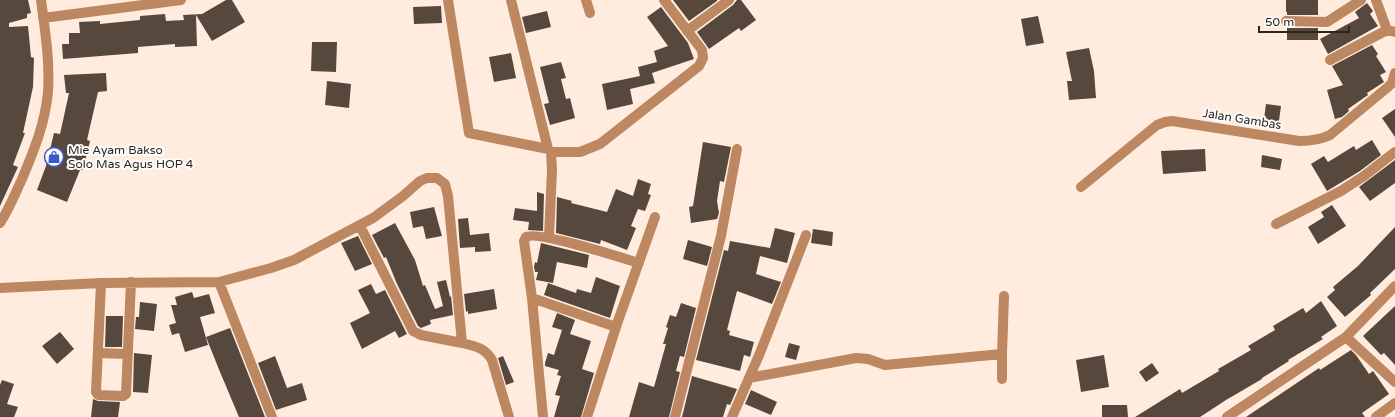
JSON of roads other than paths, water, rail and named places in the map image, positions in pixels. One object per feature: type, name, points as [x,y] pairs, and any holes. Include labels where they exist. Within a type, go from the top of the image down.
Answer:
[{"type":"street","points":[[0,223],[8,211],[34,153],[45,112],[48,91],[48,66],[41,0]]},
{"type":"street","points":[[43,18],[182,0]]},
{"type":"street","points":[[448,0],[469,133],[549,151],[580,152],[600,144],[700,66],[704,58],[703,54],[664,0]]},
{"type":"street","points":[[511,0],[549,151],[552,170],[549,237]]},
{"type":"street","points":[[586,0],[590,13]]},
{"type":"street","points":[[687,31],[729,0]]},
{"type":"street","points":[[1286,21],[1327,22],[1361,0]]},
{"type":"street","points":[[1330,60],[1391,31],[1376,0]]},
{"type":"street","name":"Jalan Gambas","points":[[1081,187],[1157,126],[1165,122],[1172,121],[1299,141],[1322,139],[1330,135],[1383,92],[1392,82],[1395,73]]},
{"type":"street","points":[[675,417],[721,236],[737,149]]},
{"type":"street","points":[[1276,224],[1347,187],[1395,152]]},
{"type":"street","points":[[0,288],[101,282],[219,282],[289,262],[360,226],[403,196],[420,181],[427,178],[436,178],[445,184],[448,196],[462,343]]},
{"type":"street","points":[[587,417],[655,217]]},
{"type":"street","points":[[360,226],[413,331],[421,335],[478,347],[485,351],[492,360],[510,417]]},
{"type":"street","points":[[543,417],[532,298],[524,239],[527,235],[549,237],[639,263]]},
{"type":"street","points":[[732,417],[806,235]]},
{"type":"street","points":[[101,282],[96,392],[98,395],[125,395],[131,282]]},
{"type":"street","points":[[219,282],[272,417]]},
{"type":"street","points":[[1227,417],[1346,337],[1395,286]]},
{"type":"street","points":[[1002,379],[1004,296]]},
{"type":"street","points":[[532,298],[616,328]]},
{"type":"street","points":[[1346,337],[1395,382]]},
{"type":"street","points":[[98,353],[127,354]]},
{"type":"street","points":[[749,378],[856,358],[868,359],[885,365],[1002,354]]},
{"type":"street","points":[[1376,417],[1395,403]]},
{"type":"place","name":"Mie Ayam Bakso Solo Mas Agus HOP 4","points":[[54,157]]}]
